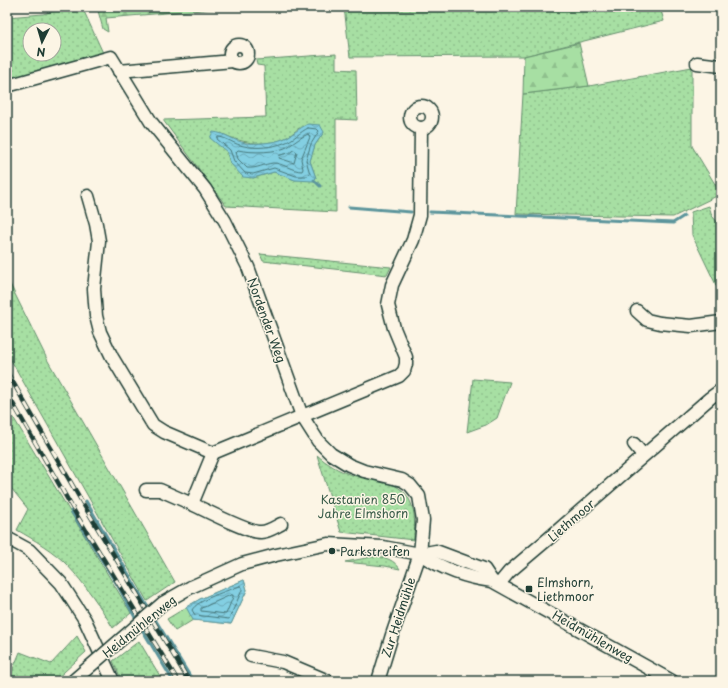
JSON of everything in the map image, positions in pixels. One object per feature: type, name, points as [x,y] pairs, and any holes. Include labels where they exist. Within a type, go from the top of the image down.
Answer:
[{"type":"street","name":"Nordender Weg","points":[[7,86],[112,57],[151,122],[205,189],[239,248],[252,277],[302,416],[318,441],[331,454],[349,465],[364,471],[402,480],[410,484],[414,489],[418,496],[422,520],[420,554]]},
{"type":"street","points":[[120,71],[233,61]]},
{"type":"street","points":[[697,63],[721,66]]},
{"type":"street","points":[[192,504],[213,453],[398,376],[404,371],[406,357],[394,328],[388,305],[392,285],[413,240],[420,215],[421,128]]},
{"type":"street","points":[[88,196],[99,241],[94,288],[96,316],[100,332],[112,358],[153,425],[164,432],[213,453]]},
{"type":"street","points":[[637,311],[647,320],[660,323],[691,326],[721,322]]},
{"type":"street","name":"Liethmoor","points":[[496,582],[554,535],[643,455],[721,390]]},
{"type":"street","points":[[634,444],[643,455]]},
{"type":"street","points":[[146,490],[160,490],[244,528],[260,533],[281,524]]},
{"type":"street","points":[[7,538],[29,550],[61,583],[85,620],[113,681]]},
{"type":"street","name":"Heidmühlenweg","points":[[74,681],[163,603],[191,587],[242,564],[328,544],[383,547],[420,554],[431,561],[476,579],[496,582],[672,681]]},
{"type":"street","name":"Zur Heidmühle","points":[[378,681],[420,554]]},
{"type":"street","points":[[251,656],[283,662],[328,681]]},
{"type":"green space","points":[[68,7],[82,7],[103,53],[7,81],[7,17],[43,14]]},
{"type":"green space","points":[[97,7],[238,7],[106,18],[108,32],[103,29]]},
{"type":"green space","points":[[344,7],[660,7],[664,21],[524,56],[350,57]]},
{"type":"green space","points":[[579,43],[589,86],[523,94],[524,56]]},
{"type":"green space","points":[[336,54],[336,69],[356,70],[357,120],[336,119],[336,212],[226,206],[163,120],[266,117],[264,66],[257,65],[256,60]],"holes":[[[299,128],[324,132],[315,145],[310,161],[316,178],[295,180],[274,172],[253,178],[230,163],[221,133],[252,143],[268,143],[283,139]]]},
{"type":"green space","points":[[692,67],[692,146],[721,194],[673,217],[516,214],[523,94],[589,86]]},
{"type":"green space","points":[[709,206],[712,216],[721,226],[721,288],[717,287],[692,235],[691,212]]},
{"type":"green space","points":[[260,254],[391,267],[387,275],[263,261]]},
{"type":"green space","points":[[7,278],[48,361],[175,582],[147,601],[7,353]]},
{"type":"green space","points":[[473,379],[510,382],[497,418],[486,425],[467,432]]},
{"type":"green space","points":[[7,407],[131,613],[113,628],[92,595],[67,565],[50,551],[17,530],[28,509],[7,483]]},
{"type":"green space","name":"Kastanien 850 Jahre Elmshorn","points":[[317,455],[342,471],[352,475],[387,483],[402,490],[408,497],[413,510],[414,540],[341,532]]},
{"type":"green space","points":[[377,556],[390,560],[400,569],[345,562]]},
{"type":"green space","points":[[244,580],[247,590],[231,624],[193,620],[175,631],[167,619],[200,599]]},
{"type":"green space","points":[[77,636],[86,652],[54,681],[8,681],[20,652],[51,664]]},
{"type":"green space","points":[[139,641],[163,681],[122,681],[113,661]]},
{"type":"water","points":[[308,124],[320,125],[324,132],[315,145],[310,161],[316,178],[313,181],[295,180],[274,172],[253,178],[243,177],[230,163],[227,152],[210,138],[213,132],[246,143],[270,142],[286,138]]},
{"type":"water","points":[[244,580],[247,590],[231,624],[193,620],[186,607],[200,599]]},
{"type":"waterway","points":[[314,180],[320,186]]},
{"type":"waterway","points":[[349,207],[411,212]]},
{"type":"waterway","points":[[430,212],[673,223],[684,216]]},
{"type":"waterway","points":[[86,501],[150,611]]},
{"type":"waterway","points":[[71,511],[118,586],[137,621]]},
{"type":"waterway","points":[[153,616],[193,681]]},
{"type":"waterway","points":[[140,626],[173,681]]},
{"type":"railway","points":[[7,372],[85,507],[189,681]]},
{"type":"railway","points":[[7,393],[76,514],[178,681]]},
{"type":"place","name":"Parkstreifen","points":[[332,551]]},
{"type":"place","name":"Elmshorn, Liethmoor","points":[[529,589]]}]
